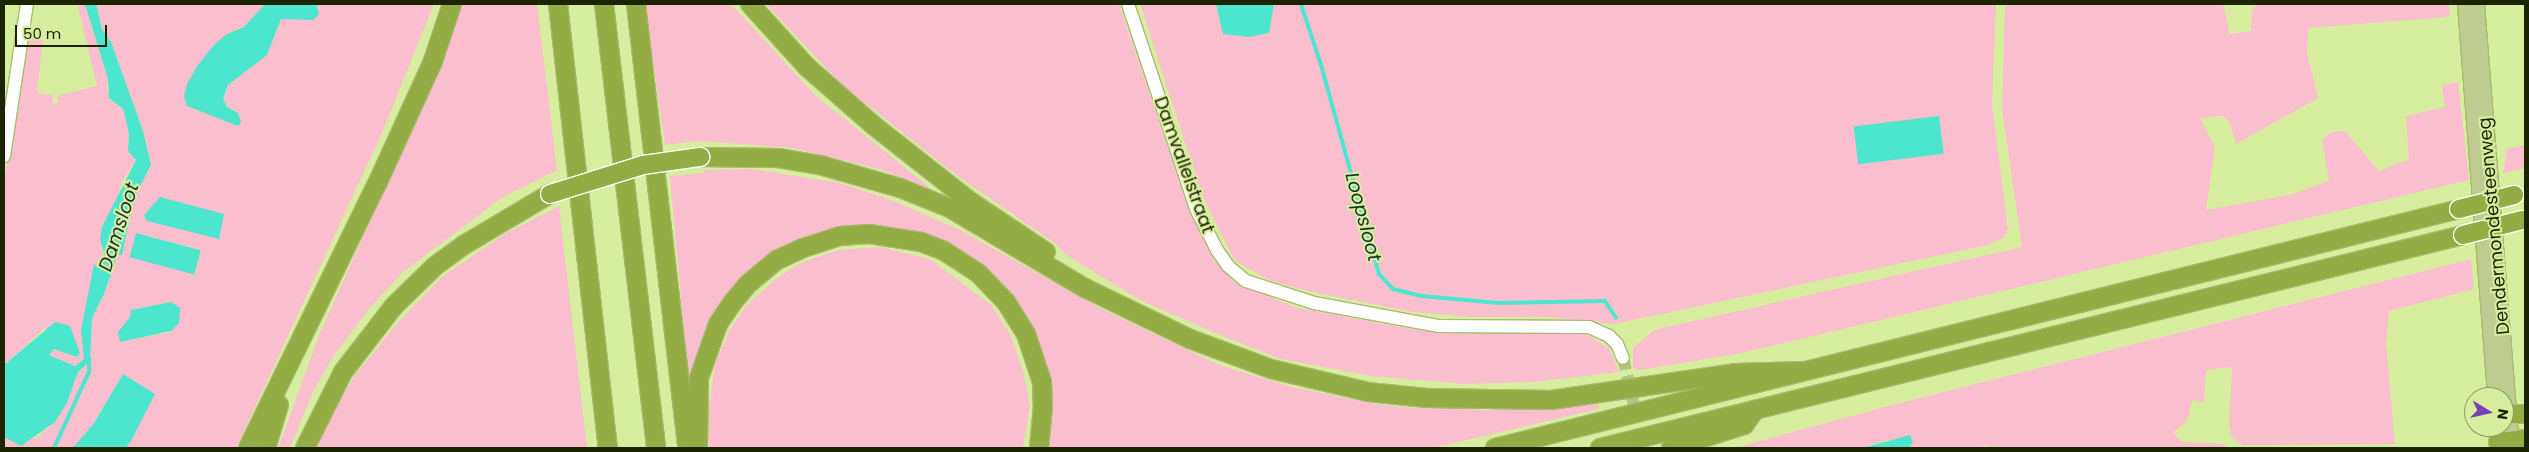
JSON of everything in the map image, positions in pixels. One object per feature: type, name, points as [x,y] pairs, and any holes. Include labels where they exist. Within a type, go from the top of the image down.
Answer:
[{"type":"highway","points":[[248,448],[309,328],[433,62],[452,4]]},
{"type":"highway","points":[[558,4],[608,448]]},
{"type":"highway","points":[[604,4],[656,448]]},
{"type":"highway","points":[[636,4],[687,448]]},
{"type":"highway","points":[[750,4],[807,67],[873,126],[971,202],[1109,298]]},
{"type":"highway","points":[[305,448],[321,410],[343,372],[394,306],[435,266],[464,245],[550,194],[643,166],[700,157],[778,158],[820,165],[900,188],[950,208],[1085,288],[1190,339],[1271,369],[1368,392],[1436,398],[1551,400],[1734,373],[1806,371]]},
{"type":"highway","points":[[1495,448],[2520,193]]},
{"type":"highway","points":[[1600,448],[2524,220]]},
{"type":"highway","points":[[698,448],[699,378],[707,348],[718,324],[743,290],[777,260],[803,248],[840,236],[869,234],[921,242],[944,251],[978,273],[1006,302],[1026,334],[1042,382],[1043,406],[1039,448]]},
{"type":"highway","points":[[266,448],[309,328]]},
{"type":"highway","points":[[1671,448],[1744,426],[1755,410]]},
{"type":"main road","name":"Dendermondesteenweg","points":[[2465,4],[2494,387]]},
{"type":"main road","name":"Dendermondesteenweg","points":[[2476,4],[2511,387]]},
{"type":"street","points":[[4,156],[18,79],[27,4]]},
{"type":"street","name":"Damvalleistraat","points":[[1128,4],[1196,209],[1216,250],[1246,281],[1314,304],[1438,326],[1589,327],[1609,336],[1617,344],[1623,358]]},
{"type":"shaded area","points":[[85,4],[108,79],[107,89],[113,102],[123,109],[129,133],[127,146],[136,160],[122,182],[101,247],[105,257],[103,265],[98,267],[94,264],[84,359],[75,366],[48,355],[54,349],[77,357],[45,328],[4,365],[4,180],[17,118],[28,36],[43,40],[37,90],[40,94],[52,95],[53,104],[59,102],[57,96],[97,86],[78,7]]},
{"type":"shaded area","points":[[96,4],[265,4],[244,27],[227,34],[187,106],[238,126],[223,99],[228,85],[267,55],[281,19],[319,14],[316,4],[434,4],[382,133],[236,448],[126,448],[154,394],[123,374],[94,423],[73,448],[4,448],[4,437],[18,441],[36,438],[55,422],[67,402],[78,372],[90,361],[92,318],[104,294],[118,254],[122,255],[134,198],[151,165],[143,131],[111,42],[102,29]],"holes":[[[136,233],[201,250],[195,273]],[[171,302],[171,332],[120,342],[121,328],[130,317],[131,310]]]},
{"type":"shaded area","points":[[462,4],[537,4],[557,170],[503,197],[403,272],[369,309],[334,355],[312,394],[290,448],[278,448],[320,333],[431,84]]},
{"type":"shaded area","points":[[645,4],[731,4],[816,96],[934,191],[879,169],[793,148],[699,141],[665,145]]},
{"type":"shaded area","points":[[766,4],[1119,4],[1188,207],[1213,259],[1235,283],[1298,308],[1417,330],[1456,334],[1585,334],[1609,348],[1619,372],[1534,382],[1465,384],[1371,376],[1281,359],[1215,333],[1142,301],[1066,255],[1056,244],[956,175],[841,84]]},
{"type":"shaded area","points":[[1140,4],[1216,4],[1223,34],[1274,4],[1996,4],[1992,105],[2008,229],[2004,237],[1988,245],[1614,324],[1546,317],[1471,317],[1412,312],[1308,291],[1269,280],[1235,261],[1203,198]]},
{"type":"shaded area","points":[[2005,4],[2223,4],[2230,34],[2251,31],[2252,11],[2257,4],[2449,4],[2450,15],[2446,17],[2308,28],[2307,53],[2318,98],[2236,144],[2230,123],[2223,116],[2200,118],[2215,147],[2206,210],[2290,195],[2329,181],[2322,139],[2332,132],[2345,131],[2379,171],[2409,159],[2406,116],[2445,107],[2442,85],[2458,82],[2469,180],[1742,353],[1639,370],[1633,368],[1633,348],[1654,330],[2022,247],[2002,109]]},
{"type":"shaded area","points":[[2525,145],[2525,168],[2503,173],[2507,149]]},
{"type":"shaded area","points":[[751,169],[840,183],[894,201],[958,229],[1102,309],[1219,365],[1292,387],[1375,404],[1414,408],[1488,410],[1593,404],[1599,405],[1598,409],[1433,448],[1043,448],[1045,372],[971,261],[872,229],[755,269],[693,384],[689,384],[670,176],[704,173],[703,170]]},
{"type":"shaded area","points":[[559,206],[587,448],[317,448],[330,417],[355,375],[400,320],[443,276],[506,233]]},
{"type":"shaded area","points":[[880,247],[930,259],[991,305],[1010,334],[1023,371],[1030,406],[1023,448],[709,448],[709,408],[715,364],[730,329],[745,307],[773,281],[800,263],[838,250]]},
{"type":"shaded area","points":[[2471,259],[2474,289],[2389,311],[2386,344],[2395,444],[2242,445],[2231,436],[2229,423],[2232,367],[2206,370],[2204,402],[2192,400],[2187,421],[2173,432],[2182,442],[2224,444],[2226,448],[1990,448],[1985,445],[1982,448],[1909,448],[1913,442],[1888,440],[1862,448],[1734,448],[1900,403]]},
{"type":"water","points":[[85,4],[96,4],[102,29],[111,42],[143,131],[151,165],[134,198],[122,255],[118,254],[104,294],[92,318],[90,361],[78,372],[67,403],[55,422],[21,446],[4,437],[4,365],[55,322],[70,326],[80,353],[77,357],[54,349],[49,355],[75,366],[84,359],[81,330],[94,264],[98,267],[103,265],[105,257],[100,239],[102,227],[136,160],[128,151],[129,133],[123,109],[109,98],[108,79]]},
{"type":"water","points":[[265,4],[316,4],[319,14],[313,20],[281,19],[267,55],[228,85],[223,99],[227,107],[238,113],[241,122],[238,126],[187,106],[184,96],[187,84],[198,65],[214,45],[227,34],[244,27]]},
{"type":"water","points":[[1216,4],[1274,4],[1269,33],[1249,37],[1223,34]]},
{"type":"water","points":[[1939,116],[1944,154],[1858,164],[1854,126]]},
{"type":"water","points":[[160,197],[224,214],[219,239],[147,221],[144,215]]},
{"type":"water","points":[[136,233],[201,250],[194,274],[130,257]]},
{"type":"water","points":[[171,302],[180,308],[179,323],[171,331],[120,342],[118,332],[130,317],[131,310]]},
{"type":"water","points":[[123,374],[155,394],[126,448],[73,448],[94,423]]},
{"type":"water","points":[[1910,435],[1913,442],[1909,448],[1862,448]]},
{"type":"waterway","name":"Loopsloot","points":[[1301,4],[1321,65],[1379,274],[1393,289],[1421,296],[1499,303],[1605,301],[1616,318]]},
{"type":"waterway","name":"Damsloot","points":[[54,448],[89,372],[89,358]]},
{"type":"tunnel","points":[[1623,358],[1644,448]]}]
